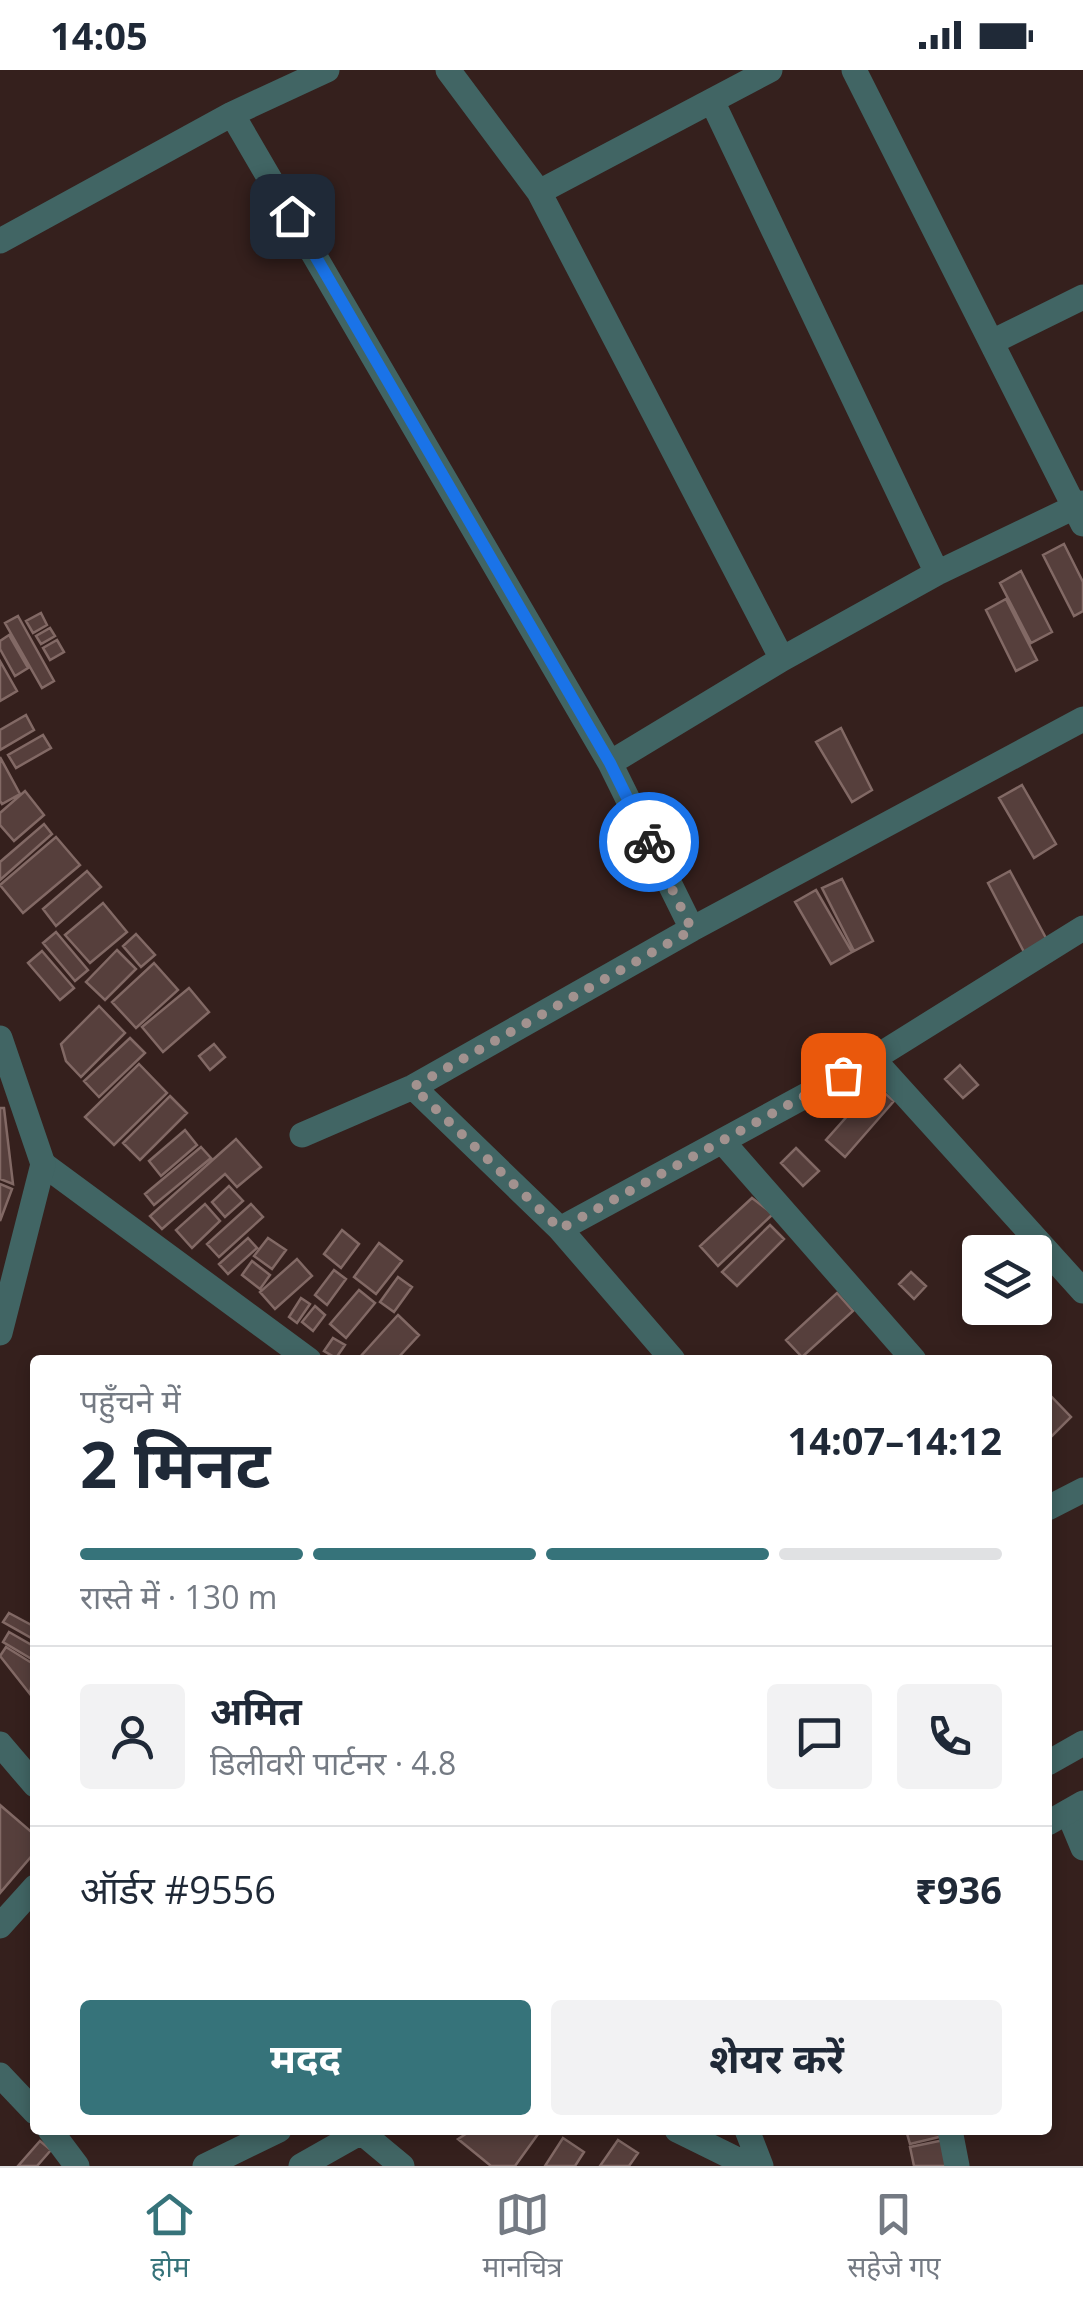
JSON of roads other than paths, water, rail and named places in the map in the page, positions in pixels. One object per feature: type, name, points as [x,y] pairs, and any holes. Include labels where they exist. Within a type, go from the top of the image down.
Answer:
[{"type":"street","points":[[0,241],[232,114],[327,70]]},
{"type":"street","points":[[448,70],[539,192],[782,659]]},
{"type":"street","points":[[539,192],[770,70]]},
{"type":"street","points":[[610,763],[782,659],[937,574],[1080,512],[854,70]]},
{"type":"street","points":[[712,100],[937,574]]},
{"type":"street","points":[[232,114],[610,763],[692,930]]},
{"type":"street","points":[[994,341],[1083,297]]},
{"type":"street","points":[[302,1135],[413,1087],[692,930],[1083,720]]},
{"type":"street","points":[[560,1229],[873,1058],[1083,928]]},
{"type":"street","points":[[0,1038],[32,1121],[43,1164],[0,1333]]},
{"type":"street","points":[[873,1058],[1083,1291]]},
{"type":"street","points":[[413,1087],[560,1229],[669,1355]]},
{"type":"street","points":[[722,1141],[910,1355]]},
{"type":"street","points":[[43,1164],[302,1355]]},
{"type":"street","points":[[1052,1506],[1083,1490]]},
{"type":"street","points":[[1052,1761],[1083,1743]]},
{"type":"street","points":[[0,1744],[30,1778]]},
{"type":"street","points":[[1066,1812],[1083,1848]]},
{"type":"street","points":[[0,1926],[30,1893]]},
{"type":"street","points":[[0,2075],[30,2107]]},
{"type":"street","points":[[54,2135],[77,2166]]},
{"type":"street","points":[[205,2166],[270,2135]]},
{"type":"street","points":[[301,2166],[355,2135]]},
{"type":"street","points":[[367,2135],[402,2166]]},
{"type":"street","points":[[687,2135],[750,2166]]},
{"type":"street","points":[[748,2135],[762,2166]]},
{"type":"street","points":[[951,2135],[957,2166]]}]
